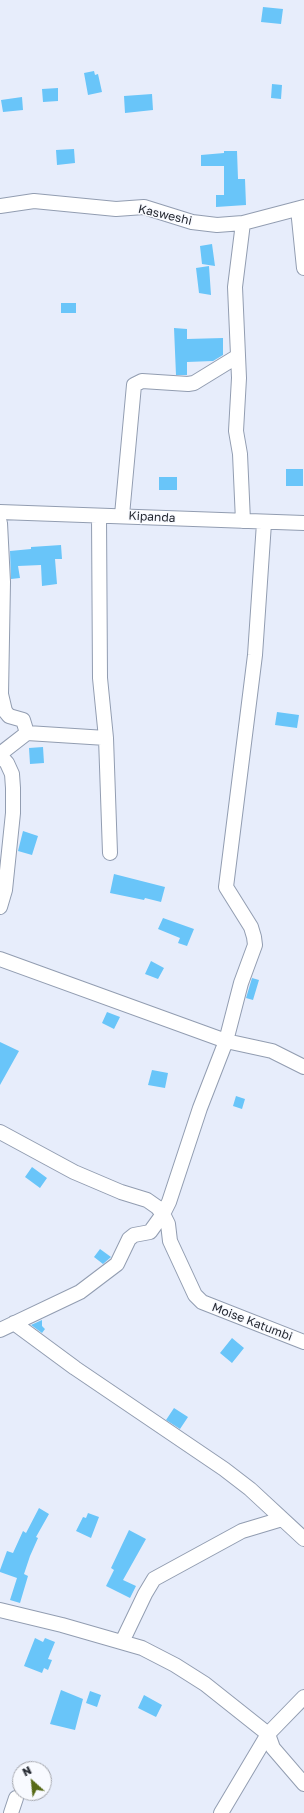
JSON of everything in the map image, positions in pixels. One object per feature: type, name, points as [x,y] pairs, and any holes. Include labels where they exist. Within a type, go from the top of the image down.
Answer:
[{"type":"street","name":"Kasweshi","points":[[0,206],[34,201],[116,209],[144,207],[205,224],[217,225],[243,223],[301,208]]},
{"type":"street","points":[[301,208],[304,268]]},
{"type":"street","points":[[243,223],[235,287],[239,392],[236,431],[240,454],[243,521]]},
{"type":"street","points":[[122,515],[134,385],[142,381],[188,384],[194,383],[238,356]]},
{"type":"street","name":"Kipanda","points":[[0,512],[99,516],[122,515],[264,523],[304,523]]},
{"type":"street","points":[[99,516],[100,678],[106,738],[110,853]]},
{"type":"street","points":[[0,523],[3,582],[1,694],[5,711],[9,716],[23,720],[27,733]]},
{"type":"street","points":[[0,1330],[80,1292],[117,1264],[129,1239],[134,1235],[150,1232],[163,1214],[169,1202],[200,1108],[226,1040],[241,983],[254,945],[254,937],[251,927],[226,887],[251,691],[264,523]]},
{"type":"street","points":[[0,907],[5,890],[13,814],[12,774],[7,763],[0,754],[27,733],[106,738]]},
{"type":"street","points":[[0,959],[226,1040],[272,1051],[304,1067]]},
{"type":"street","points":[[0,1132],[74,1172],[121,1192],[147,1200],[157,1207],[163,1214]]},
{"type":"street","name":"Moise Katumbi","points":[[163,1214],[168,1224],[170,1242],[195,1295],[202,1302],[304,1342]]},
{"type":"street","points":[[14,1323],[75,1368],[224,1469],[304,1539]]},
{"type":"street","points":[[122,1642],[145,1594],[154,1579],[242,1531],[282,1519]]},
{"type":"street","points":[[0,1610],[62,1625],[142,1648],[175,1665],[205,1684],[268,1734],[273,1748],[304,1784]]},
{"type":"street","points":[[221,1813],[268,1734],[304,1697]]},
{"type":"street","points":[[11,1813],[15,1801]]},
{"type":"building","points":[[263,7],[283,9],[281,24],[261,22]]},
{"type":"building","points":[[94,71],[95,75],[98,74],[102,92],[88,95],[84,73]]},
{"type":"building","points":[[272,84],[282,85],[281,99],[271,98]]},
{"type":"building","points":[[58,88],[58,101],[43,102],[42,89]]},
{"type":"building","points":[[152,94],[153,110],[125,113],[124,96]]},
{"type":"building","points":[[22,97],[23,110],[3,112],[1,100]]},
{"type":"building","points":[[74,149],[75,163],[57,165],[56,150]]},
{"type":"building","points":[[224,151],[237,151],[238,179],[245,179],[246,205],[216,207],[216,195],[224,195],[224,166],[201,166],[201,155],[224,153]]},
{"type":"building","points":[[212,244],[215,266],[202,264],[200,246]]},
{"type":"building","points":[[209,266],[211,295],[199,293],[196,268]]},
{"type":"building","points":[[61,303],[76,303],[76,313],[61,313]]},
{"type":"building","points":[[174,328],[187,329],[187,339],[223,338],[223,355],[213,361],[187,362],[187,375],[176,375]]},
{"type":"building","points":[[286,469],[303,469],[303,486],[286,486]]},
{"type":"building","points":[[159,477],[177,477],[177,490],[159,490]]},
{"type":"building","points":[[61,545],[62,559],[55,559],[57,584],[42,586],[41,565],[18,566],[20,578],[11,579],[10,551],[31,549],[31,547]]},
{"type":"building","points":[[277,712],[299,715],[297,728],[275,725]]},
{"type":"building","points":[[43,747],[44,763],[30,764],[29,748]]},
{"type":"building","points":[[23,831],[38,836],[32,855],[18,851]]},
{"type":"building","points":[[114,874],[165,887],[161,902],[110,893]]},
{"type":"building","points":[[163,918],[194,929],[187,946],[178,943],[180,938],[158,929]]},
{"type":"building","points":[[151,961],[164,968],[158,979],[145,974]]},
{"type":"building","points":[[252,978],[259,980],[253,1000],[246,998]]},
{"type":"building","points":[[107,1012],[120,1017],[114,1029],[102,1023]]},
{"type":"building","points":[[0,1042],[19,1051],[0,1085]]},
{"type":"building","points":[[152,1070],[168,1073],[165,1088],[148,1085]]},
{"type":"building","points":[[236,1096],[245,1099],[242,1109],[233,1106]]},
{"type":"building","points":[[32,1167],[47,1178],[40,1188],[25,1177]]},
{"type":"building","points":[[100,1249],[111,1257],[103,1264],[94,1257]]},
{"type":"building","points":[[42,1320],[42,1326],[45,1329],[42,1333],[31,1325]]},
{"type":"building","points":[[232,1338],[244,1348],[232,1363],[220,1353]]},
{"type":"building","points":[[174,1408],[188,1417],[180,1429],[166,1420]]},
{"type":"building","points":[[39,1508],[49,1514],[36,1537],[38,1538],[24,1574],[28,1576],[20,1603],[10,1600],[17,1578],[0,1572],[0,1570],[7,1551],[13,1553],[23,1531],[26,1533]]},
{"type":"building","points":[[88,1513],[99,1517],[91,1538],[76,1531],[83,1517],[86,1518]]},
{"type":"building","points":[[129,1530],[146,1539],[123,1580],[136,1586],[130,1598],[106,1586],[114,1570],[111,1568]]},
{"type":"building","points":[[35,1638],[43,1642],[45,1638],[55,1642],[48,1659],[52,1660],[48,1670],[44,1668],[42,1673],[24,1666]]},
{"type":"building","points":[[61,1690],[83,1699],[75,1730],[50,1724]]},
{"type":"building","points":[[90,1691],[101,1695],[97,1707],[86,1703]]},
{"type":"building","points":[[144,1695],[162,1705],[156,1717],[138,1708]]}]
